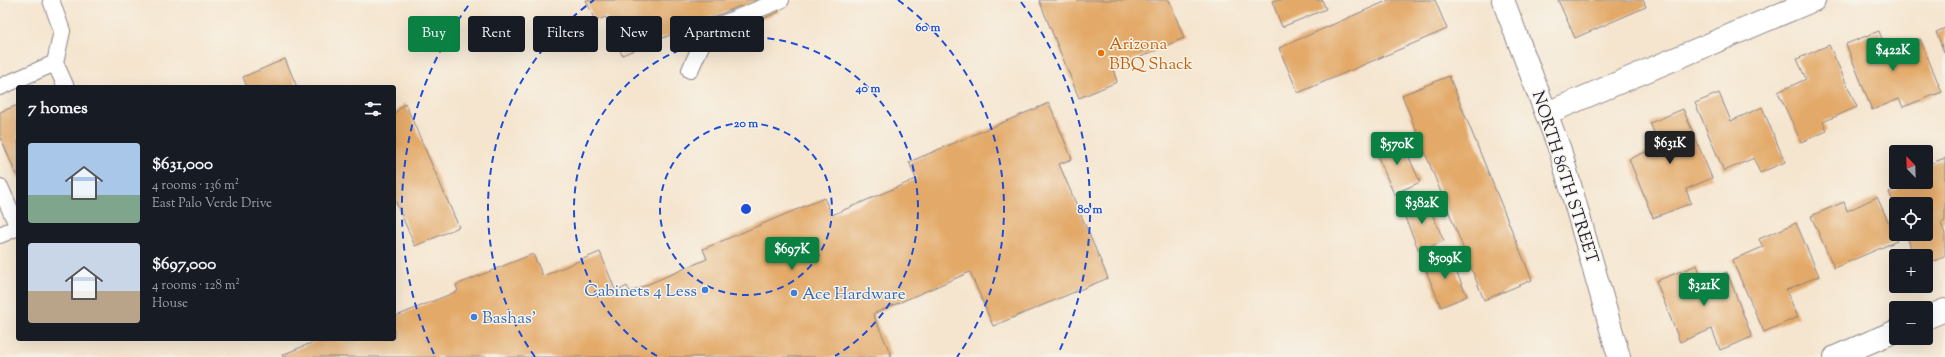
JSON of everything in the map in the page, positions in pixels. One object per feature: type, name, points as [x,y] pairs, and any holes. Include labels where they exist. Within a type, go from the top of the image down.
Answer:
[{"type":"street","name":"NORTH 86TH STREET","points":[[1503,0],[1563,157],[1619,357]]},
{"type":"street","points":[[1547,113],[1814,0]]},
{"type":"street","points":[[1933,315],[1945,310]]},
{"type":"street","points":[[1835,357],[1889,334]]},
{"type":"lane","points":[[51,0],[62,31],[55,64],[65,85]]},
{"type":"lane","points":[[690,70],[708,30],[781,0]]},
{"type":"lane","points":[[0,87],[55,64]]},
{"type":"lane","points":[[0,188],[16,223]]},
{"type":"lane","points":[[0,234],[16,228]]},
{"type":"building","points":[[586,0],[774,0],[779,12],[764,18],[764,16],[744,16],[740,6],[716,16],[670,16],[670,35],[662,38],[662,16],[606,16],[598,20],[598,16],[593,16]]},
{"type":"building","points":[[1039,0],[1169,0],[1184,38],[1113,69],[1117,82],[1079,98]]},
{"type":"building","points":[[1322,0],[1326,9],[1282,27],[1272,1]]},
{"type":"building","points":[[1389,0],[1435,0],[1447,29],[1298,93],[1279,48]]},
{"type":"building","points":[[1558,0],[1643,0],[1646,7],[1575,38]]},
{"type":"building","points":[[1945,28],[1945,54],[1936,32]]},
{"type":"building","points":[[1879,31],[1887,52],[1920,39],[1942,92],[1903,107],[1899,99],[1872,110],[1846,44]]},
{"type":"building","points":[[1829,45],[1857,107],[1823,122],[1827,131],[1801,142],[1778,92],[1806,79],[1797,59]]},
{"type":"building","points":[[621,52],[629,52],[622,55]]},
{"type":"building","points":[[285,59],[296,85],[246,85],[243,77]]},
{"type":"building","points":[[1449,76],[1532,280],[1484,300],[1402,95]]},
{"type":"building","points":[[1719,93],[1731,121],[1762,107],[1785,162],[1760,173],[1754,158],[1724,171],[1695,103]]},
{"type":"building","points":[[405,103],[459,227],[415,246],[396,203],[396,112]]},
{"type":"building","points":[[1049,103],[1072,159],[1059,164],[1108,278],[993,326],[970,272],[873,314],[892,357],[283,357],[282,355],[316,341],[396,341],[396,316],[458,291],[456,285],[533,254],[543,276],[600,252],[616,292],[627,286],[630,292],[707,259],[703,249],[824,198],[832,215],[916,179],[909,162]]},
{"type":"building","points":[[16,106],[16,174],[0,136],[0,112]]},
{"type":"building","points":[[1683,109],[1712,178],[1686,189],[1691,203],[1653,218],[1629,159],[1660,146],[1650,123]]},
{"type":"building","points":[[1401,139],[1420,182],[1394,194],[1375,150]]},
{"type":"building","points":[[1945,158],[1945,221],[1941,223],[1945,234],[1945,257],[1933,261],[1933,249],[1911,249],[1909,241],[1933,241],[1933,197],[1891,197],[1889,192],[1897,189],[1933,189],[1933,162]]},
{"type":"building","points":[[1877,197],[1889,223],[1889,241],[1897,241],[1834,268],[1811,216],[1844,202],[1847,211]]},
{"type":"building","points":[[1425,198],[1444,241],[1419,251],[1401,208]]},
{"type":"building","points":[[1796,223],[1819,276],[1786,290],[1798,317],[1764,332],[1732,260],[1763,247],[1759,239]]},
{"type":"building","points":[[1448,253],[1467,296],[1441,307],[1423,263]]},
{"type":"building","points":[[1697,265],[1703,282],[1727,272],[1752,337],[1720,350],[1712,329],[1680,342],[1656,281]]},
{"type":"place","name":"Arizona BBQ Shack","points":[[1101,53]]},
{"type":"place","name":"Cabinets 4 Less","points":[[705,290]]},
{"type":"place","name":"Ace Hardware","points":[[794,293]]},
{"type":"place","name":"Bashas'","points":[[474,317]]}]
